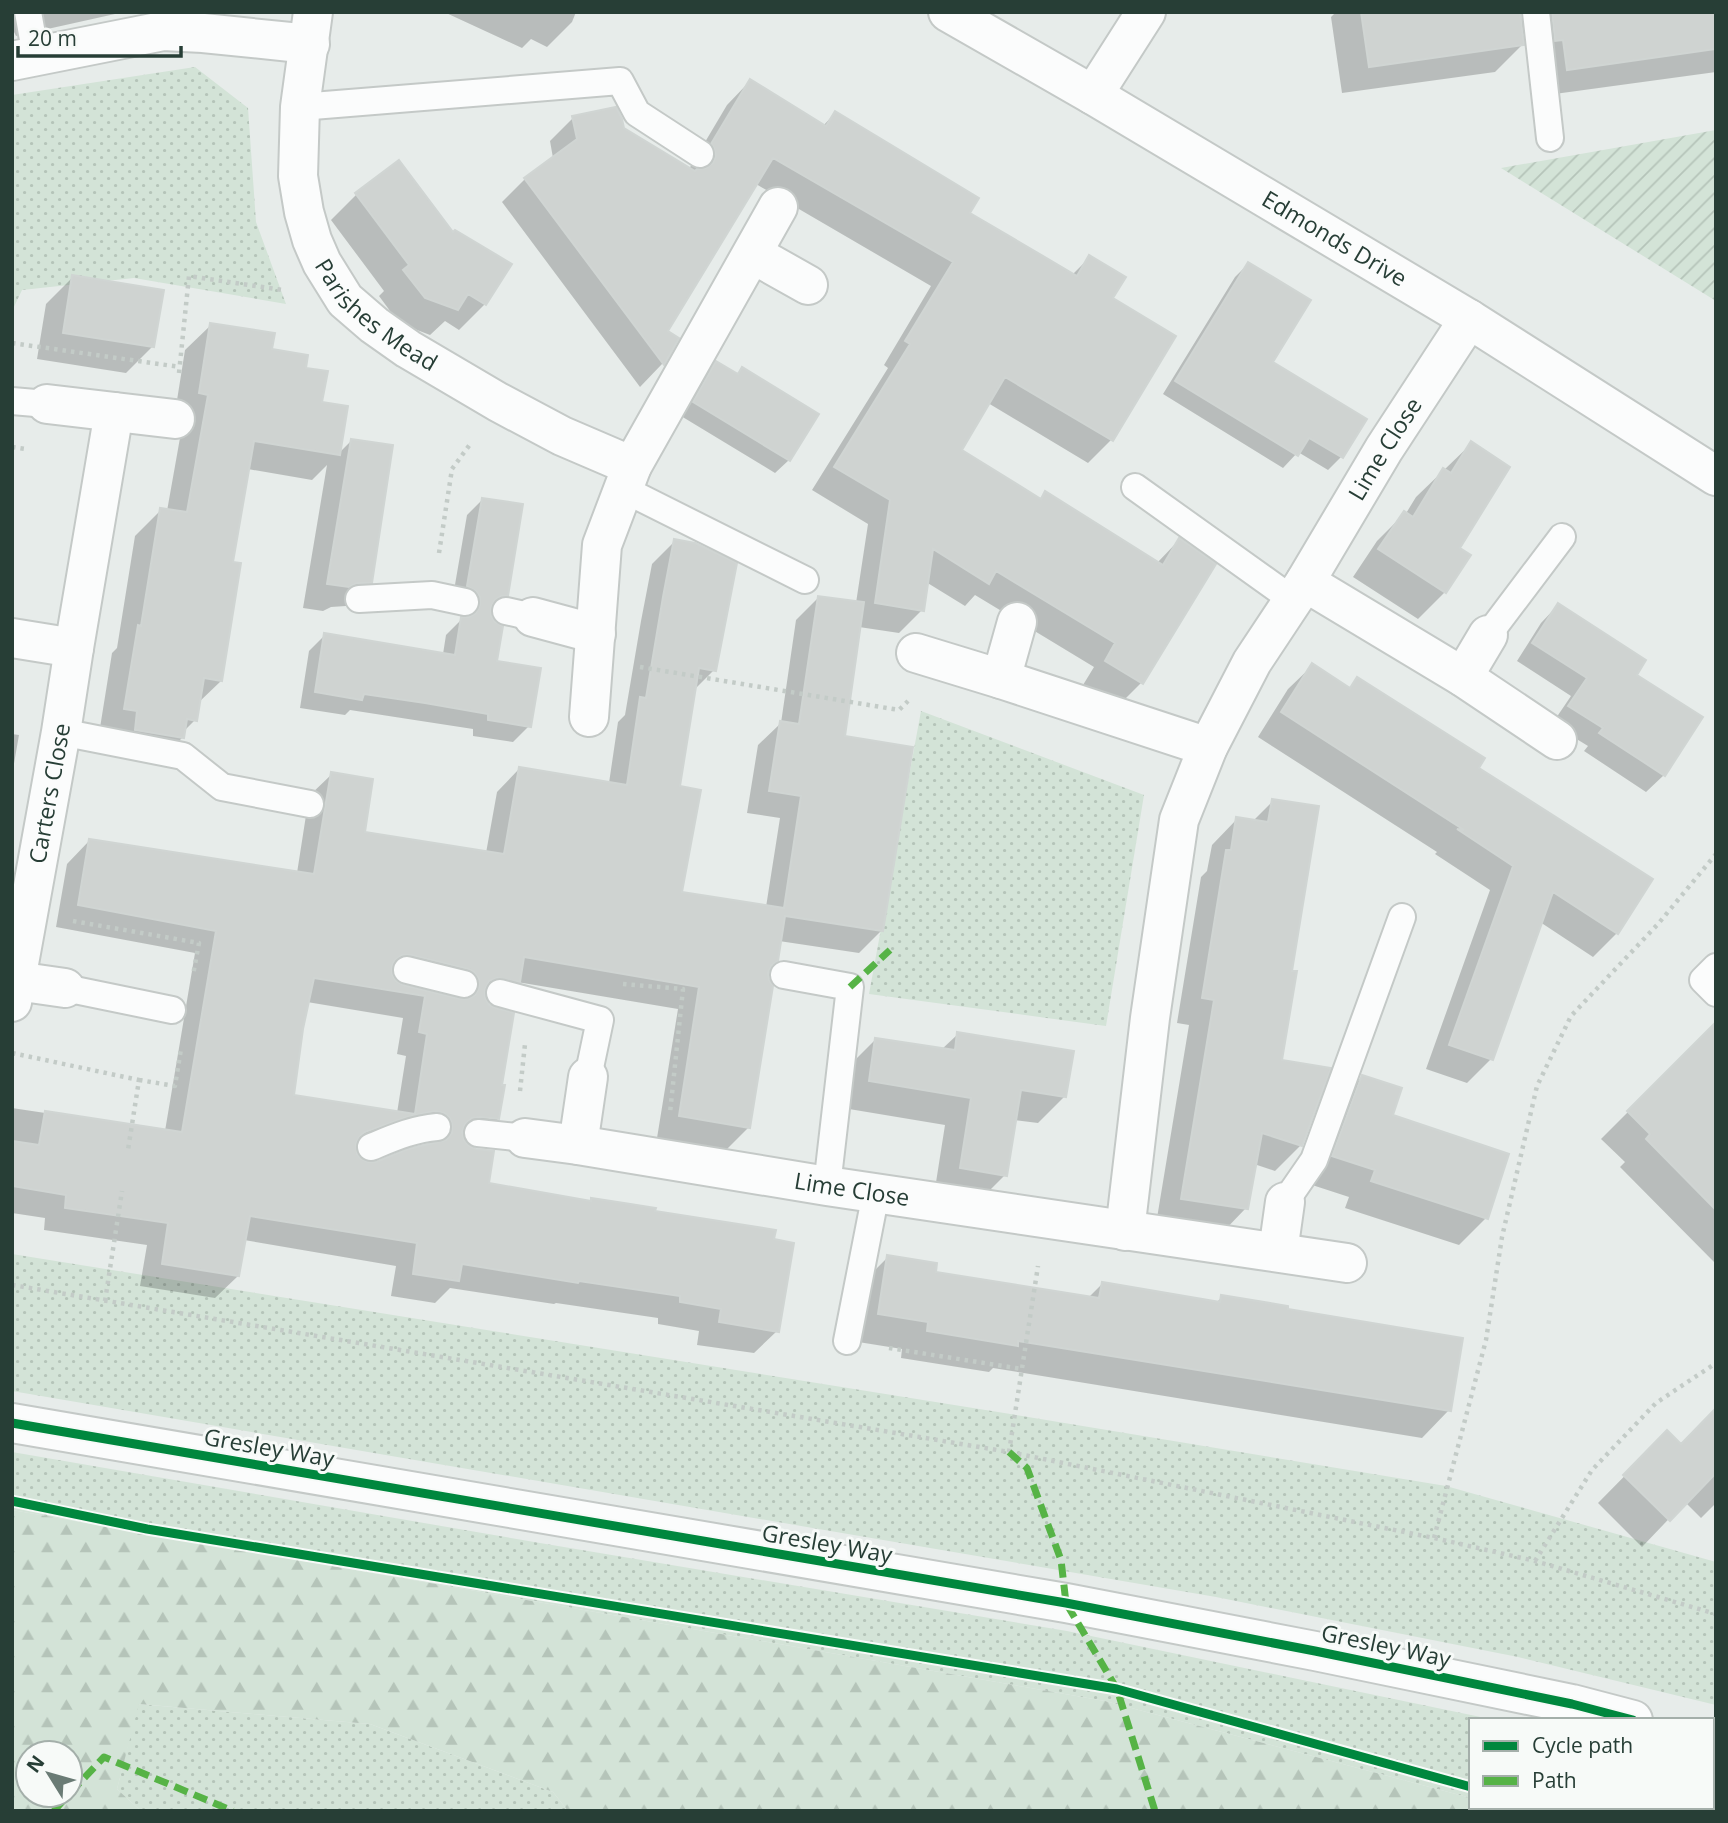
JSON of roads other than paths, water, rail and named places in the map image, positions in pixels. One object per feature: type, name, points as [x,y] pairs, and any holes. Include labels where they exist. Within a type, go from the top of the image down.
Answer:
[{"type":"street","name":"Edmonds Drive","points":[[948,12],[1093,94],[1469,319],[1716,475]]},
{"type":"street","points":[[1093,94],[1146,12]]},
{"type":"street","name":"Parishes Mead","points":[[24,59],[163,31],[203,33],[312,28],[300,107],[298,176],[304,212],[321,264],[345,300],[408,349],[562,436],[628,478]]},
{"type":"street","points":[[589,717],[602,545],[628,478],[778,207]]},
{"type":"street","points":[[753,254],[808,285]]},
{"type":"street","name":"Lime Close","points":[[1125,1231],[1150,1018],[1179,820],[1208,747],[1252,662],[1299,591],[1384,449],[1469,319]]},
{"type":"street","points":[[30,403],[175,419]]},
{"type":"street","name":"Carters Close","points":[[65,988],[14,991],[61,732],[114,412]]},
{"type":"street","points":[[1299,591],[1464,677],[1557,740]]},
{"type":"street","points":[[519,614],[595,647]]},
{"type":"street","points":[[1002,679],[1017,622]]},
{"type":"street","points":[[1464,677],[1488,635]]},
{"type":"street","points":[[12,638],[74,648]]},
{"type":"street","points":[[933,658],[1208,747]]},
{"type":"street","points":[[578,1145],[588,1077]]},
{"type":"street","name":"Lime Close","points":[[525,1138],[1346,1263]]},
{"type":"street","points":[[1278,1252],[1285,1202]]},
{"type":"street","name":"Gresley Way","points":[[12,1423],[1066,1603],[1315,1651],[1572,1704],[1625,1718]]},
{"type":"lane","points":[[24,59],[27,12]]},
{"type":"lane","points":[[1536,12],[1550,138]]},
{"type":"lane","points":[[300,107],[620,81],[637,113],[701,154]]},
{"type":"lane","points":[[628,478],[804,580]]},
{"type":"lane","points":[[1135,487],[1299,591]]},
{"type":"lane","points":[[1488,635],[1562,537]]},
{"type":"lane","points":[[359,599],[432,596],[465,602]]},
{"type":"lane","points":[[61,732],[183,756],[222,787],[310,804]]},
{"type":"lane","points":[[1285,1202],[1314,1160],[1402,916]]},
{"type":"lane","points":[[1716,967],[1703,980],[1716,993]]},
{"type":"lane","points":[[407,970],[464,984]]},
{"type":"lane","points":[[784,975],[850,987],[827,1186]]},
{"type":"lane","points":[[65,988],[172,1010]]},
{"type":"lane","points":[[500,993],[600,1020],[588,1077]]},
{"type":"lane","points":[[371,1147],[421,1128],[437,1127]]},
{"type":"lane","points":[[478,1133],[525,1138]]},
{"type":"lane","points":[[847,1341],[876,1193]]}]
